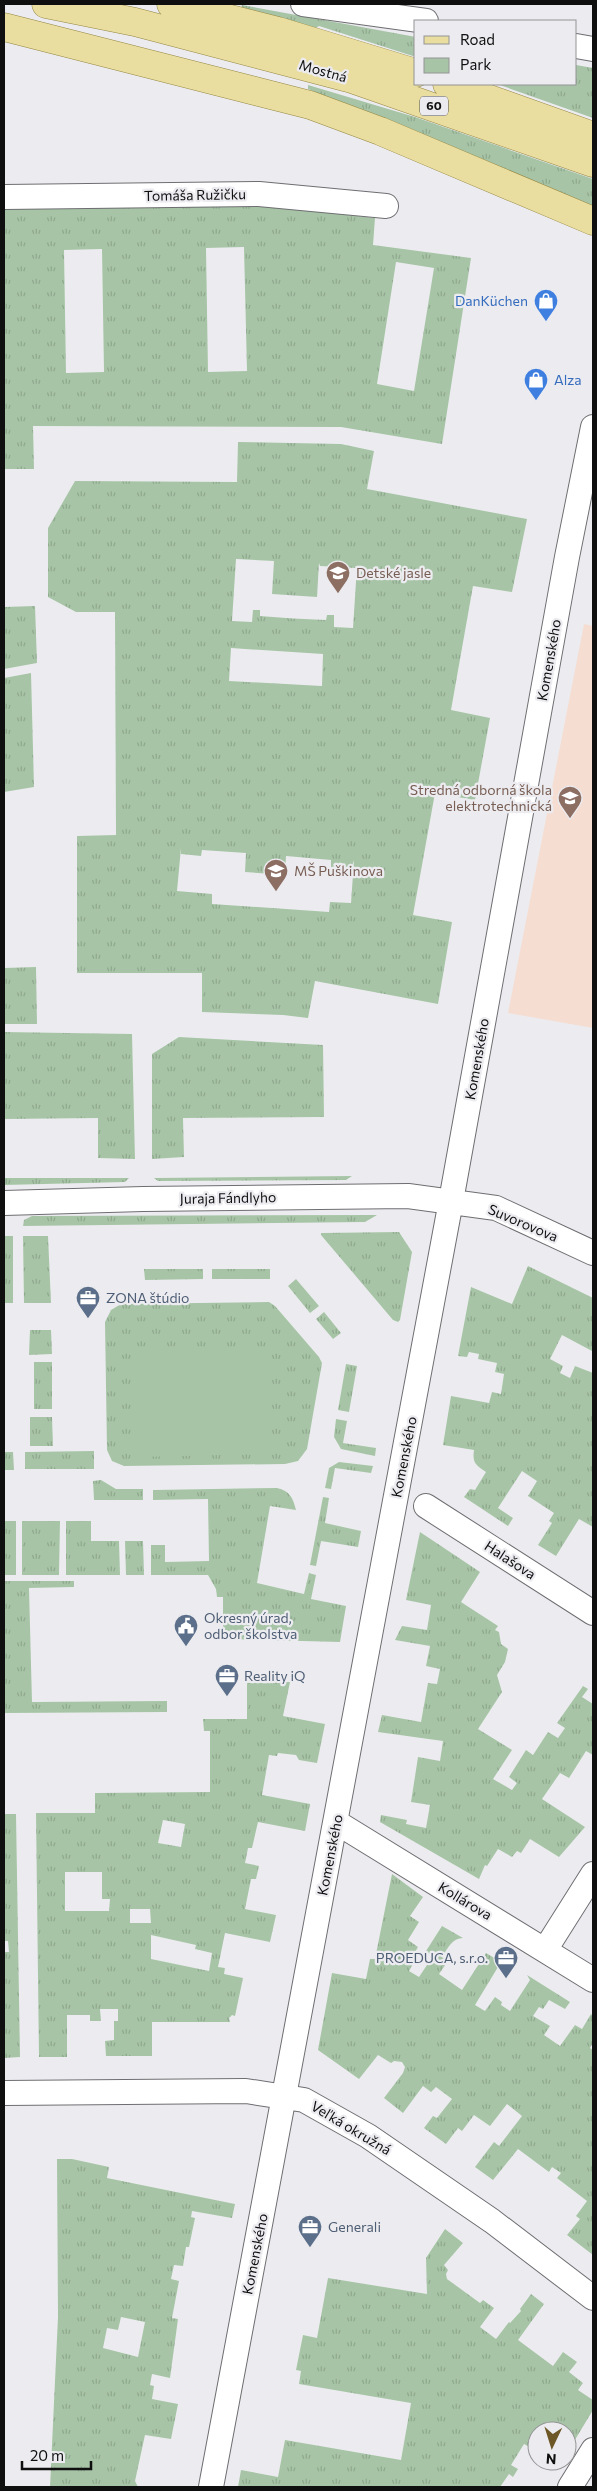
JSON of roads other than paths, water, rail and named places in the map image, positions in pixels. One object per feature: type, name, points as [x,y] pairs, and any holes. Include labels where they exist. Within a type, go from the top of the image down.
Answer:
[{"type":"main road","name":"Mostná","points":[[46,4],[135,22],[352,79],[593,163]]},
{"type":"main road","name":"Mostná","points":[[171,4],[278,31],[414,72]]},
{"type":"main road","points":[[4,27],[310,105],[380,131],[593,221]]},
{"type":"main road","name":"60","points":[[449,85],[593,136]]},
{"type":"street","points":[[303,4],[419,20]]},
{"type":"street","points":[[577,46],[593,49]]},
{"type":"street","name":"Tomáša Ružičku","points":[[4,197],[259,194],[386,206]]},
{"type":"street","name":"Komenského","points":[[211,2487],[336,1822],[564,576],[593,427]]},
{"type":"street","name":"Juraja Fándlyho","points":[[4,1203],[143,1199],[408,1196],[451,1201]]},
{"type":"street","name":"Suvorovova","points":[[451,1201],[496,1208],[593,1253]]},
{"type":"street","name":"Halašova","points":[[426,1506],[593,1613]]},
{"type":"street","name":"Kollárova","points":[[336,1822],[593,1980]]},
{"type":"street","points":[[545,1950],[593,1874]]},
{"type":"street","name":"Veľká okružná","points":[[4,2093],[246,2092],[304,2100],[368,2136],[492,2221],[593,2298]]},
{"type":"street","points":[[570,2487],[593,2450]]},
{"type":"place","name":"DanKüchen","points":[[546,322]]},
{"type":"place","name":"Alza","points":[[536,401]]},
{"type":"place","name":"Detské jasle","points":[[338,594]]},
{"type":"place","name":"Stredná odborná škola elektrotechnická","points":[[570,819]]},
{"type":"place","name":"MŠ Puškinova","points":[[276,892]]},
{"type":"place","name":"ZONA štúdio","points":[[88,1319]]},
{"type":"place","name":"Okresný úrad, odbor školstva","points":[[186,1647]]},
{"type":"place","name":"Reality iQ","points":[[227,1697]]},
{"type":"place","name":"PROEDUCA, s.r.o.","points":[[506,1979]]},
{"type":"place","name":"Generali","points":[[310,2248]]}]
